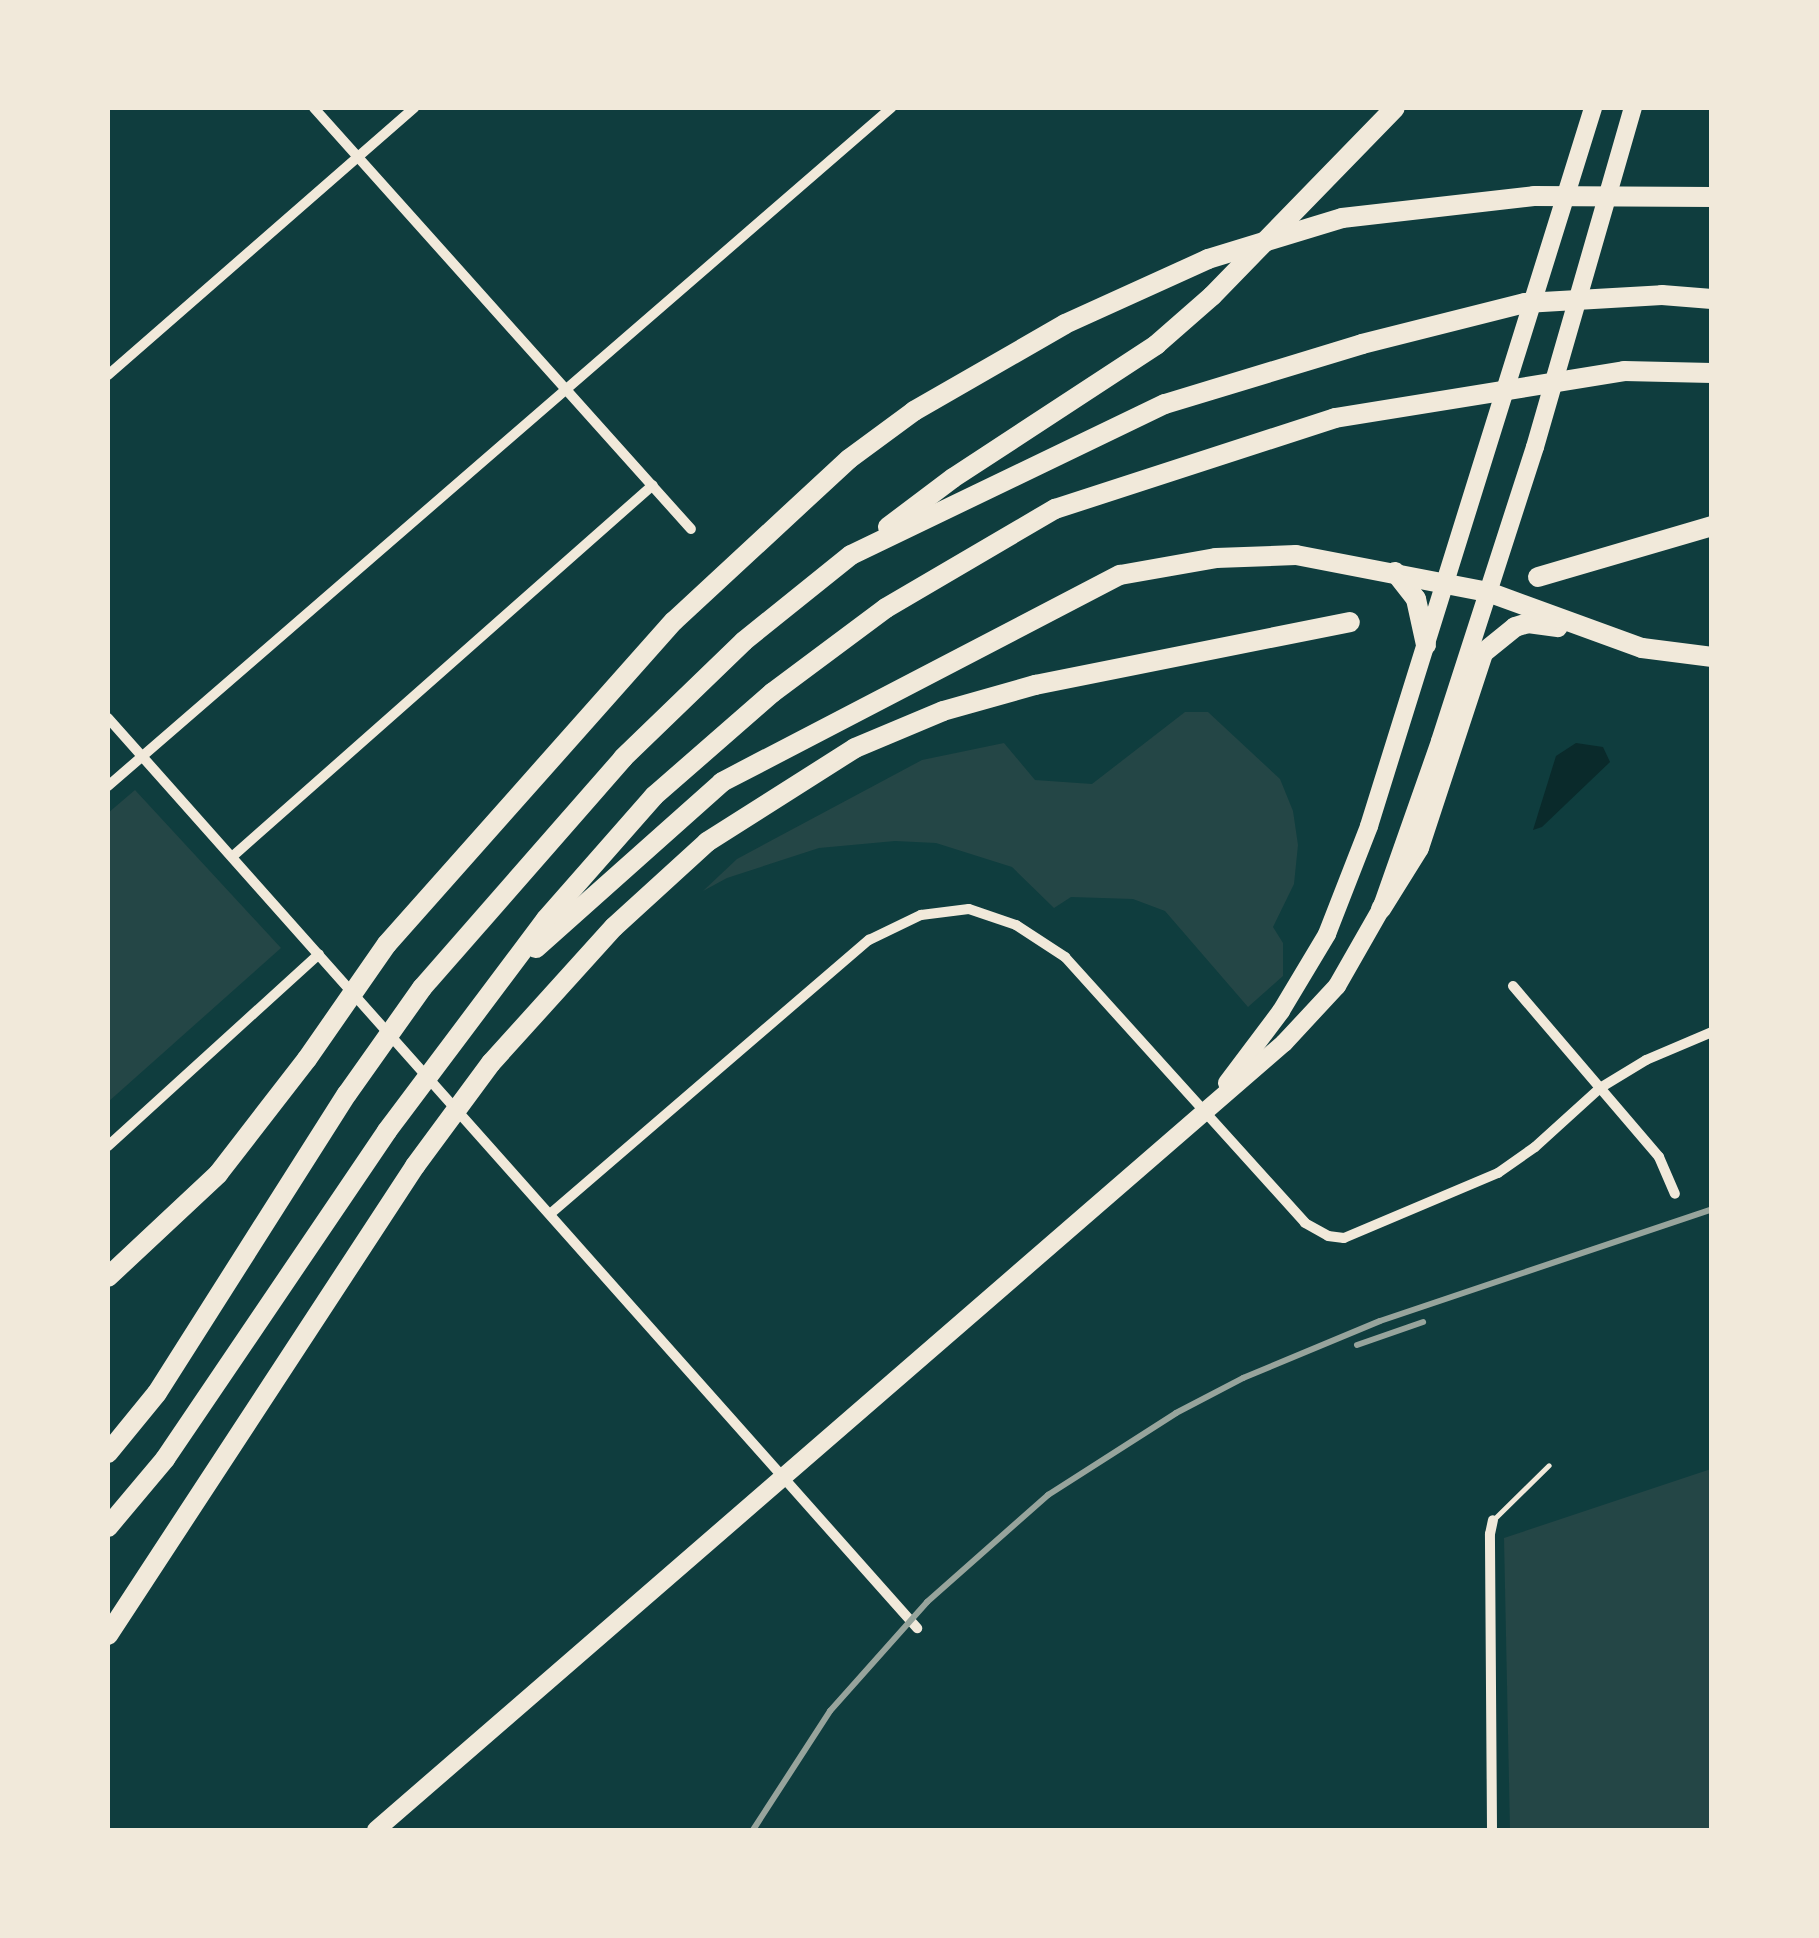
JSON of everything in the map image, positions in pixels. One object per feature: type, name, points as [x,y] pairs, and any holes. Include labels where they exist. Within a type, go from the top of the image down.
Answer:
[{"type":"highway","points":[[108,1452],[157,1394],[347,1094],[422,988],[622,758],[744,640],[851,555],[952,478],[1156,345],[1212,296],[1395,108]]},
{"type":"highway","points":[[108,1277],[218,1174],[307,1059],[387,944],[674,620],[849,459],[914,411],[1032,343],[1208,259],[1342,218],[1534,196],[1712,197]]},
{"type":"highway","points":[[851,555],[1165,404],[1362,344],[1524,303],[1662,296],[1712,299]]},
{"type":"highway","points":[[108,1527],[165,1459],[386,1131],[546,918],[654,796],[772,693],[886,608],[1055,509],[1335,418],[1624,371],[1712,373]]},
{"type":"highway","points":[[1538,577],[1712,526]]},
{"type":"highway","points":[[498,984],[612,876],[722,782],[1120,575],[1216,558],[1296,555],[1488,592],[1642,648],[1712,657]]},
{"type":"highway","points":[[1394,572],[1416,599],[1426,645]]},
{"type":"highway","points":[[108,1635],[415,1166],[491,1063],[614,927],[707,842],[855,748],[944,711],[1034,686],[1350,622]]},
{"type":"highway","points":[[1381,909],[1419,848],[1476,668],[1491,642],[1528,623],[1620,640]]},
{"type":"main road","points":[[376,1830],[1284,1043],[1337,986],[1381,909],[1488,592],[1535,447],[1632,109]]},
{"type":"main road","points":[[1206,1111],[1281,1011],[1327,934],[1369,826],[1592,111]]},
{"type":"street","points":[[314,108],[691,529]]},
{"type":"street","points":[[108,375],[414,108]]},
{"type":"street","points":[[108,786],[562,388],[891,108]]},
{"type":"street","points":[[232,856],[653,485]]},
{"type":"street","points":[[108,718],[916,1628]]},
{"type":"street","points":[[550,1214],[869,940],[921,915],[969,909],[1016,925],[1065,957],[1305,1223],[1328,1236],[1344,1238],[1498,1173],[1600,1088],[1646,1060],[1712,1032]]},
{"type":"street","points":[[108,1146],[319,954]]},
{"type":"street","points":[[1512,986],[1659,1158],[1675,1194]]},
{"type":"street","points":[[1492,1830],[1490,1527],[1494,1520]]},
{"type":"lane","points":[[1494,1520],[1549,1465]]},
{"type":"shaded area","points":[[1185,712],[1208,712],[1280,779],[1293,811],[1298,845],[1294,884],[1273,927],[1283,943],[1283,976],[1248,1007],[1165,911],[1133,899],[1071,897],[1054,908],[1012,867],[936,843],[895,841],[819,848],[727,878],[703,891],[737,859],[922,760],[1004,743],[1035,780],[1092,784]]},
{"type":"shaded area","points":[[1576,743],[1603,747],[1610,762],[1542,827],[1533,830],[1556,756]]},
{"type":"shaded area","points":[[135,790],[281,948],[108,1102],[108,813]]},
{"type":"shaded area","points":[[1711,1469],[1711,1830],[1510,1830],[1504,1538]]},
{"type":"railway","points":[[753,1830],[830,1711],[927,1602],[1048,1495],[1176,1413],[1243,1378],[1380,1321],[1712,1209]]},
{"type":"railway","points":[[1357,1345],[1423,1322]]}]
